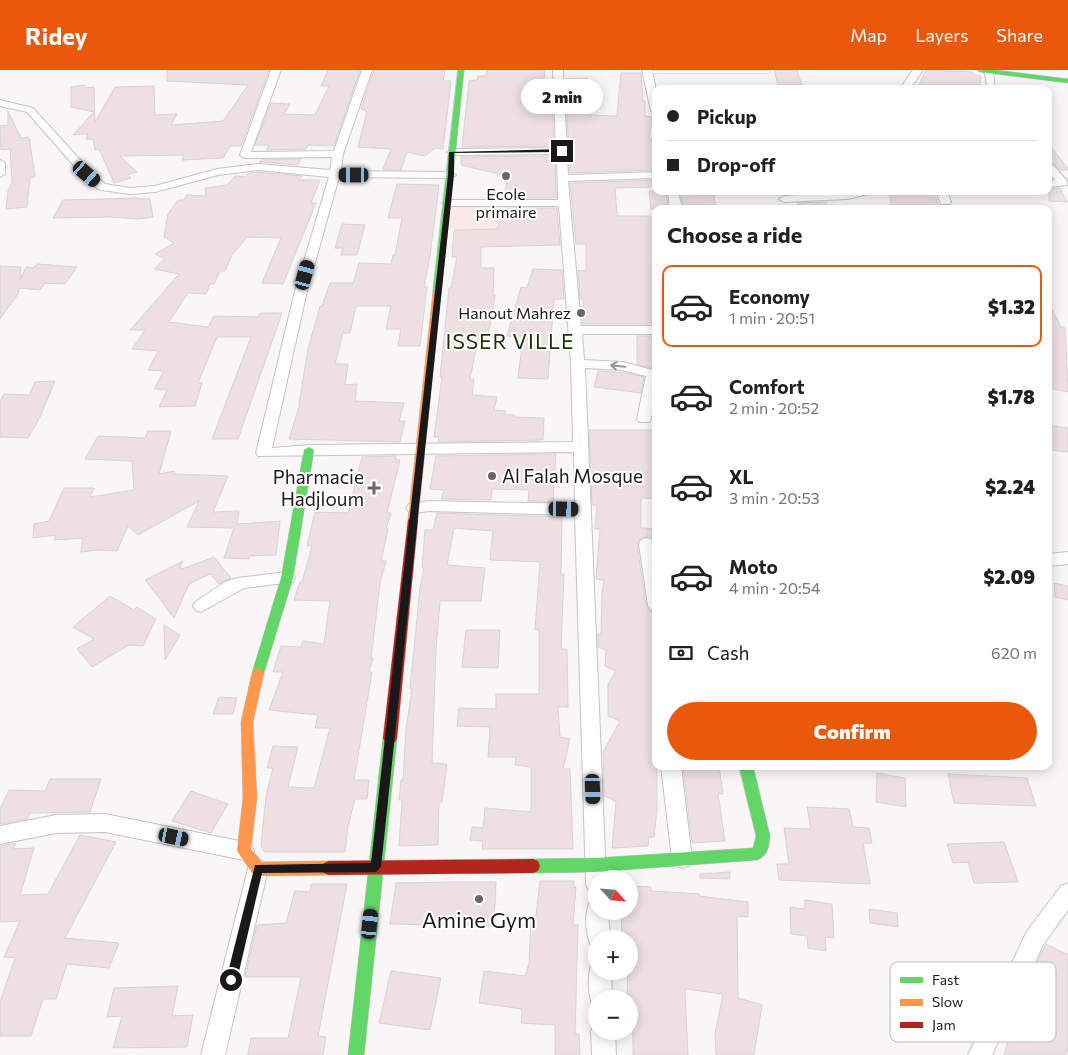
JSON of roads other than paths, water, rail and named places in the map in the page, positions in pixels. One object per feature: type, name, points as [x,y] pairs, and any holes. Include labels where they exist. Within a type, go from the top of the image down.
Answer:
[{"type":"street","points":[[276,70],[245,155],[338,154]]},
{"type":"street","points":[[367,70],[338,154],[335,174],[301,291],[263,453],[309,450],[581,447]]},
{"type":"street","points":[[356,1055],[461,70]]},
{"type":"street","points":[[558,70],[564,202],[578,364],[595,870]]},
{"type":"street","points":[[908,85],[918,70]]},
{"type":"street","points":[[984,70],[1068,81]]},
{"type":"street","points":[[984,70],[991,85]]},
{"type":"street","points":[[649,71],[658,85]]},
{"type":"street","points":[[649,71],[652,88]]},
{"type":"street","points":[[0,103],[30,110],[87,174],[102,187],[130,191],[155,189],[217,172],[258,167],[335,174],[451,175]]},
{"type":"street","points":[[452,152],[562,151]]},
{"type":"street","points":[[0,163],[0,174]]},
{"type":"street","points":[[1052,170],[1063,183],[1052,184]]},
{"type":"street","points":[[564,178],[652,175]]},
{"type":"street","points":[[785,200],[851,195]]},
{"type":"street","points":[[448,203],[564,202]]},
{"type":"street","points":[[576,330],[652,330]]},
{"type":"street","points":[[578,364],[623,366],[652,373]]},
{"type":"street","points":[[644,420],[652,387]]},
{"type":"street","points":[[244,852],[250,798],[247,722],[257,675],[287,578],[309,450]]},
{"type":"street","points":[[414,508],[429,506],[584,510]]},
{"type":"street","points":[[647,544],[652,578]]},
{"type":"street","points":[[1052,560],[1068,558]]},
{"type":"street","points":[[201,606],[231,586],[243,582],[287,578]]},
{"type":"street","points":[[671,770],[682,859]]},
{"type":"street","points":[[258,869],[595,865],[757,854],[762,847],[763,836],[747,770]]},
{"type":"street","points":[[0,835],[56,824],[105,823],[244,852],[258,869]]},
{"type":"street","points":[[214,1055],[258,869]]},
{"type":"street","points":[[1024,962],[1035,938],[1068,892]]},
{"type":"street","points":[[603,1040],[604,1055]]},
{"type":"street","points":[[980,1055],[986,1042]]},
{"type":"lane","points":[[649,71],[769,72]]},
{"type":"place","name":"Ecole primaire","points":[[506,176]]},
{"type":"place","name":"Hanout Mahrez","points":[[581,313]]},
{"type":"place","name":"Al Falah Mosque","points":[[492,476]]},
{"type":"place","name":"Pharmacie Hadjloum","points":[[374,488]]},
{"type":"place","name":"Amine Gym","points":[[479,899]]},
{"type":"district","name":"ISSER VILLE","points":[[510,342]]}]
